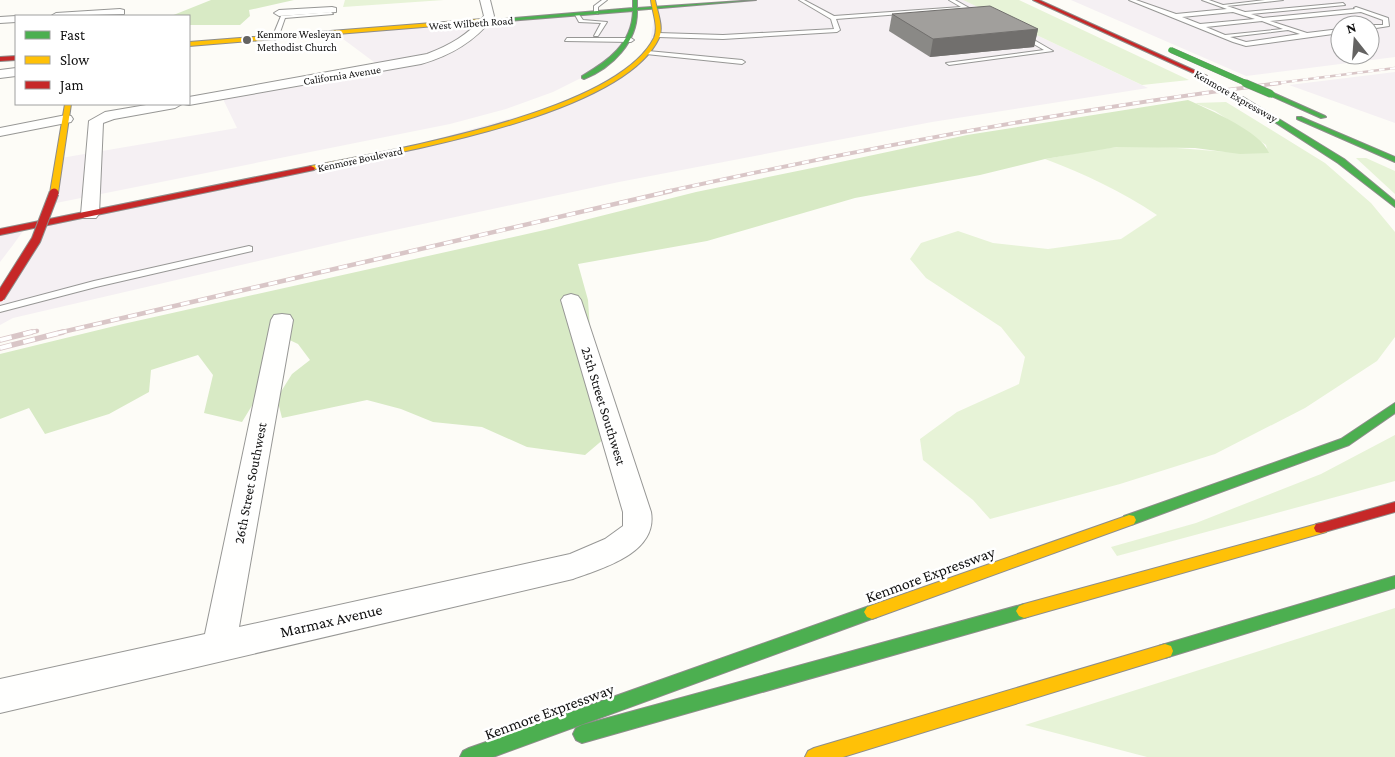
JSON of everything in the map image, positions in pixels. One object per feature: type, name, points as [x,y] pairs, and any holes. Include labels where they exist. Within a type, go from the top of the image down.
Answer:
[{"type":"main road","name":"West Wilbeth Road","points":[[190,44],[596,13],[635,5],[754,0]]},
{"type":"main road","name":"Kenmore Expressway","points":[[1035,0],[1204,76],[1219,85]]},
{"type":"main road","name":"Kenmore Expressway","points":[[1057,0],[1395,150]]},
{"type":"main road","points":[[654,4],[658,35]]},
{"type":"main road","points":[[574,83],[613,59],[631,40],[635,24],[635,5]]},
{"type":"main road","name":"Kenmore Boulevard","points":[[0,232],[367,158],[481,132],[541,113],[598,90],[636,66],[648,53],[658,35]]},
{"type":"main road","points":[[0,59],[15,58]]},
{"type":"main road","points":[[1204,76],[1243,96],[1395,160]]},
{"type":"main road","name":"Kenmore Expressway","points":[[1243,96],[1343,162],[1380,189],[1395,205]]},
{"type":"main road","points":[[0,297],[36,240],[54,193],[68,105]]},
{"type":"main road","points":[[1346,127],[1362,133]]},
{"type":"main road","points":[[32,208],[83,198]]},
{"type":"main road","name":"Kenmore Expressway","points":[[469,757],[1345,442],[1395,407]]},
{"type":"main road","points":[[575,736],[1395,507]]},
{"type":"main road","points":[[814,757],[1395,582]]},
{"type":"main road","points":[[499,757],[527,749]]},
{"type":"street","points":[[484,22],[489,16],[485,0]]},
{"type":"street","points":[[279,13],[333,8],[323,34]]},
{"type":"street","points":[[69,15],[121,11]]},
{"type":"street","points":[[0,20],[15,19]]},
{"type":"street","name":"California Avenue","points":[[190,101],[421,60],[467,40],[484,22]]},
{"type":"street","points":[[0,74],[15,72]]},
{"type":"street","points":[[90,214],[83,198],[96,121],[102,118],[170,105]]},
{"type":"street","points":[[0,132],[66,119]]},
{"type":"street","name":"25th Street Southwest","points":[[571,300],[637,512]]},
{"type":"street","name":"26th Street Southwest","points":[[219,646],[282,320]]},
{"type":"street","name":"Marmax Avenue","points":[[0,696],[573,566],[601,554],[635,533],[638,522],[637,512]]},
{"type":"lane","points":[[596,13],[596,6],[606,0]]},
{"type":"lane","points":[[658,35],[723,37],[838,30],[832,18],[801,0]]},
{"type":"lane","points":[[951,0],[982,16]]},
{"type":"lane","points":[[1130,0],[1246,44],[1330,32]]},
{"type":"lane","points":[[1204,0],[1307,35]]},
{"type":"lane","points":[[1221,6],[1281,0]]},
{"type":"lane","points":[[1332,0],[1343,2],[1376,15]]},
{"type":"lane","points":[[1243,13],[1343,2]]},
{"type":"lane","points":[[275,38],[283,17],[333,8]]},
{"type":"lane","points":[[832,18],[966,8]]},
{"type":"lane","points":[[1176,16],[1234,10]]},
{"type":"lane","points":[[1197,26],[1363,10]]},
{"type":"lane","points":[[576,14],[581,21],[604,22],[596,35]]},
{"type":"lane","points":[[1380,17],[1386,19],[1386,26],[1380,27]]},
{"type":"lane","points":[[1222,36],[1289,29]]},
{"type":"lane","points":[[949,63],[1050,51],[1016,32]]},
{"type":"lane","points":[[567,40],[631,40]]},
{"type":"lane","points":[[648,53],[742,62]]},
{"type":"lane","points":[[0,310],[94,284],[249,249]]},
{"type":"shaded area","points":[[755,0],[963,0],[1148,88],[932,122],[619,182],[353,239],[13,318],[0,325],[0,293],[44,223],[367,158],[574,101],[648,53],[656,8]]},
{"type":"shaded area","points":[[1071,0],[1395,0],[1395,57],[1380,59],[1380,15],[1330,15],[1330,65],[1332,65],[1246,76]]},
{"type":"shaded area","points":[[635,10],[634,34],[589,74],[553,92],[506,109],[450,124],[51,204],[61,158],[237,128],[222,97],[382,68],[335,33]]},
{"type":"shaded area","points":[[1395,72],[1395,123],[1289,85]]},
{"type":"shaded area","points":[[23,231],[13,245],[0,262],[0,236]]},
{"type":"green space","points":[[211,0],[294,0],[249,10],[250,16],[240,25],[190,25],[190,15],[174,15]]},
{"type":"green space","points":[[345,0],[444,0],[343,7]]},
{"type":"green space","points":[[963,0],[1019,0],[1189,80],[1142,85]]},
{"type":"green space","points":[[1188,100],[1246,129],[1264,145],[1269,153],[1240,154],[1195,148],[1117,147],[1045,159],[980,175],[855,198],[707,241],[578,264],[588,300],[590,329],[612,432],[585,455],[527,447],[482,427],[433,422],[401,409],[367,400],[282,418],[277,398],[292,374],[310,360],[298,344],[279,335],[256,399],[242,422],[204,413],[213,375],[198,355],[151,370],[149,392],[109,414],[45,434],[29,408],[0,419],[0,354],[123,324],[549,229],[696,192],[967,135]]},
{"type":"green space","points":[[1226,102],[1325,163],[1371,203],[1395,232],[1395,337],[1377,361],[1305,408],[1215,454],[1120,484],[990,519],[973,500],[923,460],[920,439],[957,412],[1019,384],[1025,357],[1001,327],[926,278],[910,259],[921,243],[958,231],[993,243],[1048,249],[1121,239],[1157,215],[1130,198],[1102,184],[1045,159],[1100,149],[1137,146],[1268,153],[1266,145],[1215,111],[1195,103]]},
{"type":"green space","points":[[1356,158],[1366,158],[1395,171],[1395,194]]},
{"type":"green space","points":[[1395,435],[1395,481],[1117,556],[1111,547],[1196,523],[1321,474]]},
{"type":"green space","points":[[1395,608],[1395,757],[1147,757],[1025,725]]},
{"type":"building","points":[[990,6],[1038,29],[933,39],[892,14]]},
{"type":"railway","points":[[1270,84],[1395,68]]},
{"type":"railway","points":[[665,192],[971,130],[1203,93],[1280,83]]},
{"type":"railway","points":[[58,333],[671,191]]},
{"type":"railway","points":[[32,332],[37,331]]},
{"type":"railway","points":[[0,340],[32,332]]},
{"type":"railway","points":[[27,333],[32,332]]},
{"type":"railway","points":[[0,348],[63,332]]},
{"type":"traffic: fast","points":[[584,77],[607,63],[629,38],[635,15],[635,0]]},
{"type":"traffic: fast","points":[[483,21],[754,0]]},
{"type":"traffic: fast","points":[[1171,50],[1271,94]]},
{"type":"traffic: fast","points":[[1271,94],[1323,117]]},
{"type":"traffic: fast","points":[[1241,98],[1341,161],[1395,205]]},
{"type":"traffic: fast","points":[[1299,118],[1395,160]]},
{"type":"traffic: fast","points":[[1129,520],[1345,442],[1395,407]]},
{"type":"traffic: fast","points":[[1165,651],[1395,582]]},
{"type":"traffic: fast","points":[[582,734],[1024,611]]},
{"type":"traffic: fast","points":[[469,757],[872,612]]},
{"type":"traffic: slow","points":[[311,168],[392,152],[501,125],[555,107],[602,87],[638,64],[657,37],[653,0]]},
{"type":"traffic: slow","points":[[190,44],[483,21]]},
{"type":"traffic: slow","points":[[54,193],[68,105]]},
{"type":"traffic: slow","points":[[872,612],[1129,520]]},
{"type":"traffic: slow","points":[[1024,611],[1321,528]]},
{"type":"traffic: slow","points":[[814,757],[1165,651]]},
{"type":"traffic: jam","points":[[1035,0],[1204,76]]},
{"type":"traffic: jam","points":[[0,59],[15,58]]},
{"type":"traffic: jam","points":[[0,232],[311,168]]},
{"type":"traffic: jam","points":[[0,297],[36,240],[54,193]]},
{"type":"traffic: jam","points":[[1321,528],[1395,507]]},
{"type":"place","name":"Kenmore Wesleyan Methodist Church","points":[[247,40]]}]
